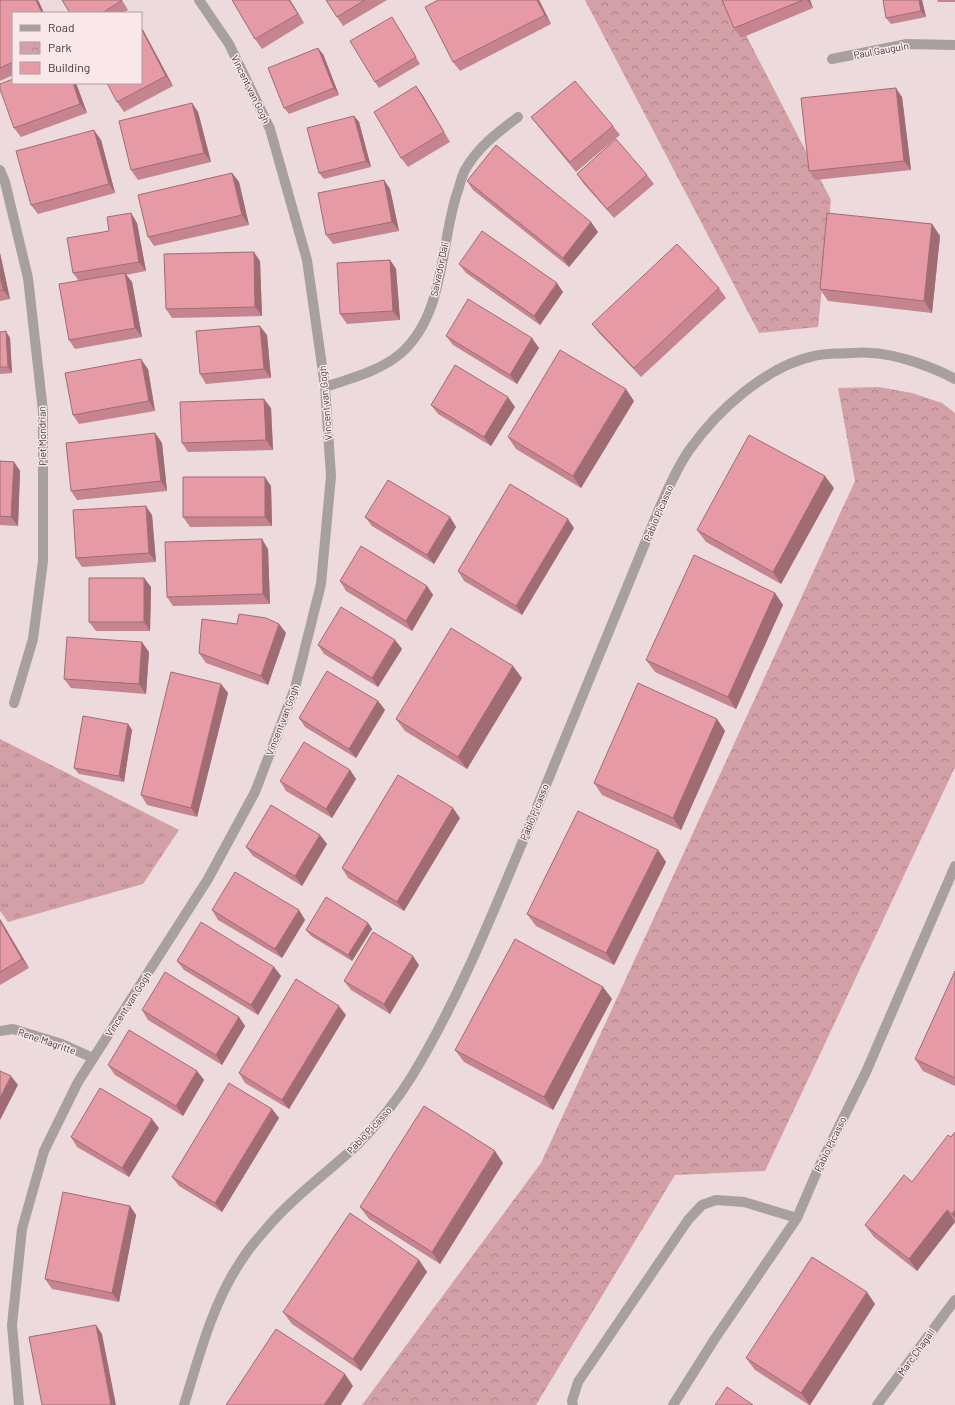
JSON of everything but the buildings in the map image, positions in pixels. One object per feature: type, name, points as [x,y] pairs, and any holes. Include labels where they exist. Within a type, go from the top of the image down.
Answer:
[{"type":"street","name":"Vincent van Gogh","points":[[19,1405],[12,1325],[22,1229],[44,1151],[78,1082],[208,879],[255,792],[295,688],[321,584],[331,476],[325,387],[307,260],[270,129],[229,44],[200,0]]},
{"type":"street","name":"Paul Gauguin","points":[[832,59],[907,44],[955,45]]},
{"type":"street","name":"Salvador Dali","points":[[325,387],[371,372],[400,354],[417,335],[429,312],[437,287],[452,208],[464,172],[480,148],[502,129],[518,118]]},
{"type":"street","name":"Piet Mondrian","points":[[0,170],[5,182],[28,278],[43,411],[43,561],[33,638],[14,703]]},
{"type":"street","name":"Pablo Picasso","points":[[184,1405],[213,1316],[240,1261],[267,1227],[302,1192],[356,1146],[385,1116],[434,1038],[468,971],[659,509],[670,484],[689,450],[717,415],[759,381],[784,366],[814,356],[872,353],[910,360],[944,373],[955,379]]},
{"type":"street","name":"Pablo Picasso","points":[[673,1405],[714,1340],[797,1218],[818,1169],[866,1072],[955,866]]},
{"type":"street","name":"Rene Magritte","points":[[0,1030],[13,1029],[62,1044],[93,1058]]},
{"type":"street","points":[[573,1405],[572,1401],[578,1382],[688,1220],[702,1205],[716,1200],[744,1202],[797,1218]]},
{"type":"street","name":"Marc Chagall","points":[[877,1405],[955,1300]]},
{"type":"green space","points":[[585,0],[728,0],[831,200],[818,327],[759,333]]},
{"type":"green space","points":[[879,387],[912,393],[942,403],[955,413],[955,767],[765,1171],[675,1175],[536,1405],[362,1405],[541,1163],[855,481],[838,388]]},
{"type":"green space","points":[[0,739],[179,830],[143,884],[8,922],[0,911]]}]
